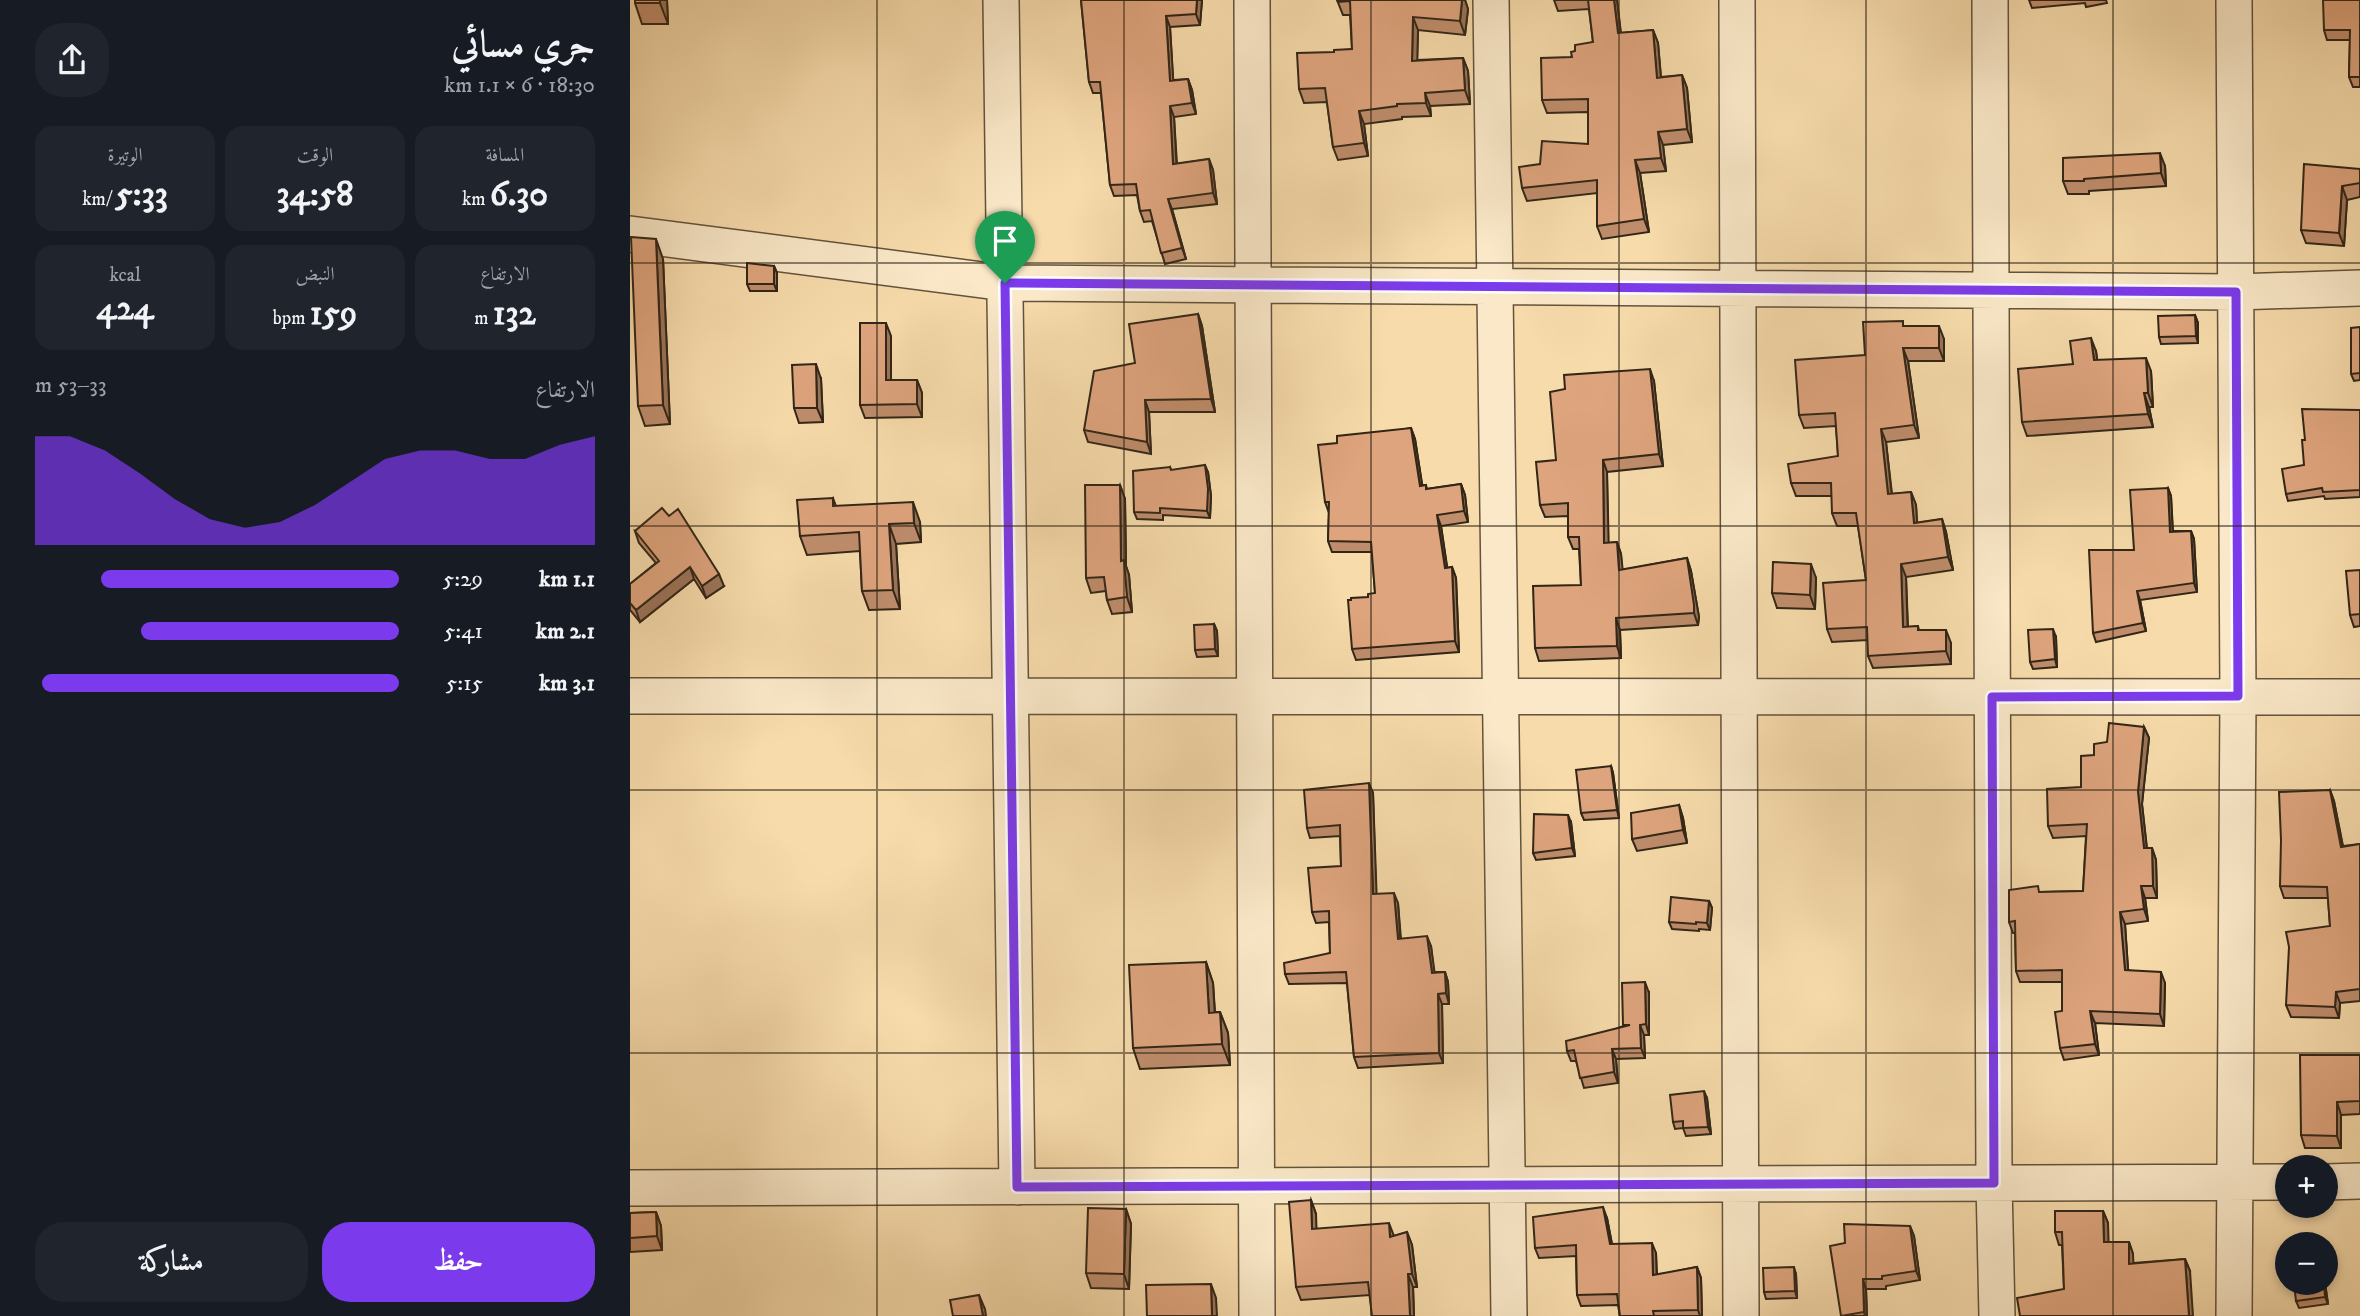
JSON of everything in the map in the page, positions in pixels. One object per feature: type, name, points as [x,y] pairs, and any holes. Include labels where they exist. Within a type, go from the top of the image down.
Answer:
[{"type":"street","points":[[1001,0],[1017,1187]]},
{"type":"street","points":[[1252,0],[1257,1316]]},
{"type":"street","points":[[1491,0],[1509,1316]]},
{"type":"street","points":[[1737,0],[1741,1316]]},
{"type":"street","points":[[1990,0],[1994,1183],[1997,1316]]},
{"type":"street","points":[[2234,0],[2238,696],[2234,1316]]},
{"type":"street","points":[[630,234],[1005,283],[2236,292],[2360,288]]},
{"type":"street","points":[[630,696],[2360,697]]},
{"type":"street","points":[[2338,1182],[2360,1181]]},
{"type":"street","points":[[630,1188],[2275,1182]]},
{"type":"building","points":[[635,0],[660,0],[660,3],[635,3]]},
{"type":"building","points":[[1081,0],[1197,0],[1196,14],[1166,16],[1170,81],[1188,79],[1192,103],[1170,106],[1173,164],[1209,159],[1213,193],[1168,199],[1182,248],[1161,253],[1150,210],[1140,211],[1136,184],[1110,185],[1100,82],[1089,82]]},
{"type":"building","points":[[1337,0],[1462,0],[1460,21],[1413,17],[1412,61],[1463,58],[1465,90],[1425,93],[1426,103],[1397,104],[1359,111],[1364,143],[1333,147],[1325,88],[1299,89],[1297,53],[1352,49],[1350,1]]},
{"type":"building","points":[[1588,0],[1614,0],[1618,33],[1653,30],[1657,78],[1682,75],[1687,129],[1658,132],[1661,158],[1635,160],[1644,219],[1597,226],[1597,180],[1522,188],[1519,167],[1540,164],[1542,141],[1588,144],[1588,99],[1542,100],[1541,58],[1572,57],[1571,52],[1575,51],[1575,45],[1593,42]]},
{"type":"building","points":[[2323,0],[2360,0],[2360,77],[2349,77],[2350,30],[2324,30]]},
{"type":"building","points":[[2160,153],[2161,173],[2063,181],[2063,158]]},
{"type":"building","points":[[2304,164],[2360,169],[2360,183],[2342,186],[2339,233],[2301,230]]},
{"type":"building","points":[[631,237],[656,239],[663,405],[638,406]]},
{"type":"building","points":[[747,263],[774,266],[774,284],[747,284]]},
{"type":"building","points":[[1198,314],[1211,399],[1145,400],[1147,442],[1084,430],[1094,371],[1135,363],[1129,324]]},
{"type":"building","points":[[2195,315],[2196,336],[2159,337],[2158,316]]},
{"type":"building","points":[[1903,321],[1903,326],[1939,326],[1939,348],[1903,348],[1914,425],[1881,429],[1888,494],[1911,492],[1914,523],[1942,519],[1948,557],[1901,564],[1903,627],[1946,630],[1946,651],[1868,656],[1867,627],[1827,629],[1823,583],[1866,580],[1856,513],[1832,513],[1831,483],[1791,483],[1788,464],[1838,456],[1835,413],[1799,415],[1795,360],[1865,355],[1863,322]]},
{"type":"building","points":[[860,323],[886,323],[886,380],[917,380],[917,404],[860,405]]},
{"type":"building","points":[[2360,327],[2360,373],[2351,374],[2351,328]]},
{"type":"building","points":[[2091,338],[2094,360],[2146,358],[2148,393],[2144,393],[2148,414],[2022,422],[2018,369],[2073,364],[2070,341]]},
{"type":"building","points":[[816,364],[817,408],[794,408],[792,365]]},
{"type":"building","points":[[1650,369],[1659,454],[1603,460],[1604,543],[1617,542],[1619,570],[1687,558],[1694,613],[1616,618],[1617,646],[1535,648],[1533,586],[1581,585],[1579,537],[1568,537],[1568,503],[1540,505],[1536,462],[1556,460],[1550,392],[1565,389],[1564,375]]},
{"type":"building","points":[[2302,409],[2360,410],[2360,490],[2323,492],[2322,488],[2286,494],[2282,469],[2304,465]]},
{"type":"building","points":[[1411,428],[1420,486],[1426,485],[1426,489],[1461,484],[1464,511],[1437,515],[1445,568],[1452,567],[1455,641],[1352,649],[1348,600],[1368,597],[1368,594],[1375,593],[1371,542],[1328,541],[1329,502],[1325,502],[1318,445],[1337,443],[1337,436]]},
{"type":"building","points":[[1205,465],[1207,511],[1160,508],[1160,513],[1134,512],[1133,471],[1170,467],[1171,470]]},
{"type":"building","points":[[1085,485],[1120,485],[1121,561],[1124,560],[1127,597],[1107,600],[1104,577],[1086,578]]},
{"type":"building","points":[[2168,488],[2170,532],[2191,531],[2194,583],[2137,591],[2143,623],[2093,633],[2089,550],[2134,550],[2130,490]]},
{"type":"building","points":[[833,498],[833,506],[913,502],[914,523],[889,524],[893,590],[862,591],[859,532],[800,536],[797,500]]},
{"type":"building","points":[[662,508],[669,516],[678,509],[719,574],[702,586],[690,567],[636,610],[630,603],[630,584],[659,561],[635,531]]},
{"type":"building","points":[[1773,562],[1811,564],[1810,595],[1772,593]]},
{"type":"building","points":[[2360,570],[2360,614],[2350,615],[2346,571]]},
{"type":"building","points":[[1214,624],[1215,649],[1195,650],[1194,625]]},
{"type":"building","points":[[2053,629],[2055,659],[2030,662],[2028,630]]},
{"type":"building","points":[[2109,723],[2144,727],[2138,792],[2144,848],[2152,848],[2153,886],[2141,886],[2144,909],[2120,912],[2125,970],[2161,972],[2160,1014],[2090,1011],[2095,1044],[2060,1048],[2055,1012],[2062,1011],[2062,970],[2016,971],[2015,921],[2009,922],[2009,890],[2038,886],[2039,892],[2083,891],[2087,824],[2048,826],[2047,789],[2081,787],[2081,756],[2094,755],[2094,744],[2107,742]]},
{"type":"building","points":[[1611,766],[1617,810],[1581,813],[1576,770]]},
{"type":"building","points":[[1369,783],[1373,894],[1394,893],[1398,939],[1427,936],[1432,973],[1445,972],[1446,993],[1438,994],[1439,1053],[1354,1057],[1346,972],[1285,974],[1284,963],[1330,953],[1329,911],[1312,912],[1308,868],[1341,866],[1340,825],[1307,828],[1304,790]]},
{"type":"building","points":[[2330,790],[2341,847],[2360,844],[2360,989],[2336,992],[2335,1007],[2286,1005],[2289,947],[2286,932],[2330,926],[2327,887],[2280,886],[2279,792]]},
{"type":"building","points":[[1679,805],[1683,830],[1632,839],[1631,813]]},
{"type":"building","points":[[1534,814],[1568,815],[1572,848],[1533,853]]},
{"type":"building","points":[[1671,897],[1709,901],[1707,923],[1669,922]]},
{"type":"building","points":[[1206,962],[1209,1013],[1220,1012],[1222,1044],[1133,1048],[1129,965]]},
{"type":"building","points":[[1645,982],[1646,1024],[1640,1025],[1641,1048],[1612,1049],[1614,1072],[1580,1078],[1574,1050],[1567,1051],[1566,1041],[1630,1025],[1623,1025],[1622,983]]},
{"type":"building","points":[[2300,1055],[2360,1055],[2360,1101],[2337,1102],[2337,1136],[2301,1135]]},
{"type":"building","points":[[1704,1091],[1708,1127],[1683,1128],[1683,1121],[1673,1122],[1670,1095]]},
{"type":"building","points":[[1311,1200],[1312,1229],[1389,1223],[1390,1237],[1407,1232],[1412,1274],[1408,1274],[1410,1316],[1372,1316],[1368,1282],[1296,1287],[1289,1202]]},
{"type":"building","points":[[1603,1207],[1610,1244],[1652,1243],[1653,1275],[1697,1267],[1698,1310],[1653,1311],[1654,1316],[1620,1316],[1617,1294],[1577,1295],[1576,1245],[1535,1248],[1533,1217]]},
{"type":"building","points":[[1088,1208],[1126,1209],[1124,1274],[1086,1273]]},
{"type":"building","points":[[2055,1211],[2103,1211],[2104,1242],[2129,1242],[2129,1264],[2185,1259],[2189,1316],[2020,1316],[2017,1298],[2064,1289],[2062,1232],[2055,1232]]},
{"type":"building","points":[[656,1212],[657,1236],[630,1238],[630,1213]]},
{"type":"building","points":[[1844,1224],[1910,1226],[1916,1271],[1882,1276],[1882,1279],[1863,1279],[1864,1312],[1841,1316],[1830,1246],[1845,1243]]},
{"type":"building","points":[[1794,1267],[1795,1291],[1764,1292],[1763,1268]]},
{"type":"building","points":[[1211,1284],[1212,1316],[1147,1316],[1146,1285]]},
{"type":"building","points":[[979,1295],[983,1316],[953,1316],[950,1300]]},
{"type":"building","points":[[2295,1295],[2325,1295],[2325,1297],[2296,1301]]},
{"type":"route","points":[[1005,283],[2236,292],[2238,696],[1992,697],[1994,1183],[1017,1187],[1005,283]]}]
